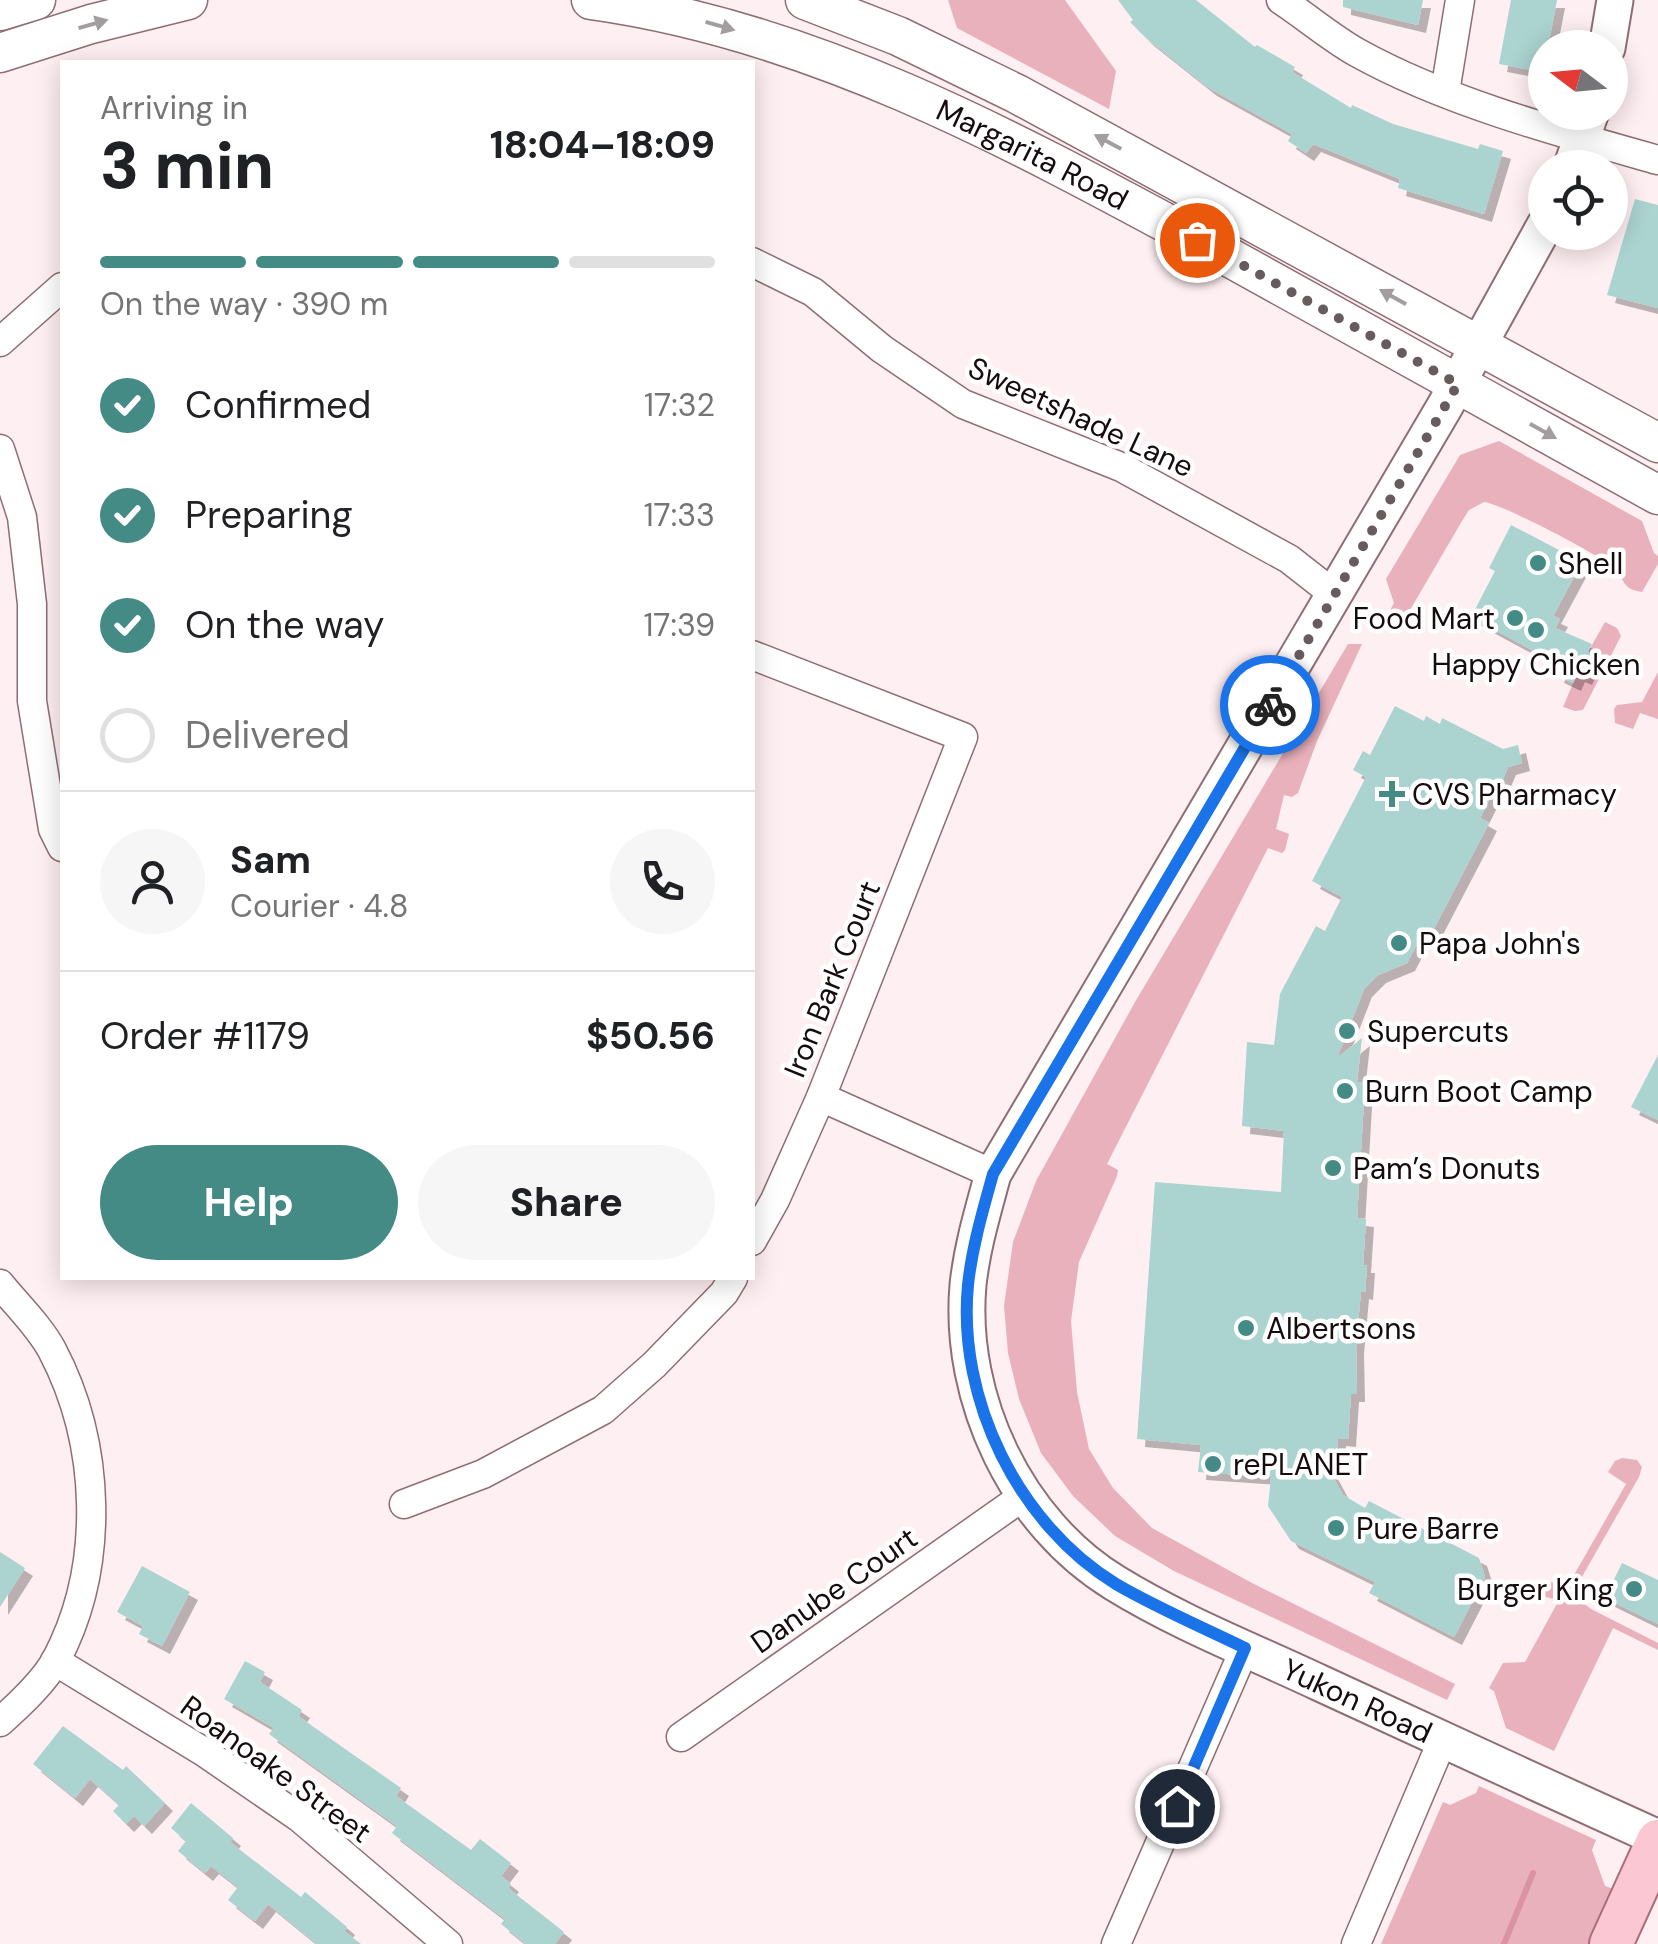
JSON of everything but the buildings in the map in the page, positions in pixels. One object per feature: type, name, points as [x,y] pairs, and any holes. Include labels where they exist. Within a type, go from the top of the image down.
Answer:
[{"type":"main road","points":[[0,11],[36,0]]},
{"type":"main road","points":[[0,53],[91,24],[188,0]]},
{"type":"main road","name":"Margarita Road","points":[[591,0],[704,22],[807,51],[888,83],[1146,213],[1658,495]]},
{"type":"main road","name":"Margarita Road","points":[[805,0],[898,36],[1017,94],[1658,443]]},
{"type":"main road","points":[[1611,1944],[1658,1840]]},
{"type":"street","points":[[1282,0],[1358,53],[1445,92],[1582,140],[1658,160]]},
{"type":"street","points":[[1445,92],[1460,0]]},
{"type":"street","points":[[1610,30],[1614,0]]},
{"type":"street","name":"Yukon Road","points":[[1531,250],[1458,384],[993,1174],[975,1240],[968,1286],[968,1339],[977,1389],[992,1434],[1025,1495],[1052,1530],[1115,1583],[1245,1648],[1658,1840]]},
{"type":"street","name":"Sweetshade Lane","points":[[755,263],[813,292],[882,349],[963,404],[1121,467],[1289,559],[1335,595]]},
{"type":"street","points":[[0,342],[60,289]]},
{"type":"street","points":[[0,449],[22,517],[32,604],[32,701],[53,829],[60,843]]},
{"type":"street","name":"Iron Bark Court","points":[[755,656],[962,737],[820,1097],[755,1237]]},
{"type":"street","points":[[820,1097],[993,1174]]},
{"type":"street","points":[[404,1504],[483,1474],[603,1410],[666,1353],[732,1280]]},
{"type":"street","points":[[0,1284],[50,1346],[75,1398],[90,1465],[90,1532],[82,1591],[55,1661],[0,1722]]},
{"type":"street","name":"Danube Court","points":[[681,1737],[1025,1495]]},
{"type":"street","points":[[1116,1944],[1245,1648]]},
{"type":"street","name":"Roanoake Street","points":[[55,1661],[204,1752],[300,1818],[448,1944]]},
{"type":"street","points":[[1356,1944],[1443,1739]]},
{"type":"shaded area","points":[[948,0],[1065,0],[1116,71],[1109,109],[957,28]]},
{"type":"shaded area","points":[[1499,441],[1642,521],[1658,564],[1642,592],[1627,586],[1614,568],[1590,552],[1484,502],[1469,510],[1403,622],[1388,614],[1394,603],[1386,579],[1460,455]]},
{"type":"shaded area","points":[[1605,622],[1617,628],[1621,636],[1583,710],[1563,707],[1577,674],[1584,677],[1588,652]]},
{"type":"shaded area","points":[[1348,644],[1362,644],[1317,741],[1298,793],[1292,797],[1284,795],[1276,829],[1289,834],[1285,850],[1282,853],[1268,848],[1107,1164],[1118,1170],[1117,1176],[1079,1262],[1071,1321],[1077,1392],[1089,1449],[1113,1488],[1152,1528],[1250,1582],[1455,1684],[1447,1700],[1174,1571],[1115,1536],[1073,1496],[1041,1453],[1019,1399],[1008,1353],[1004,1306],[1013,1242],[1036,1181],[1135,1002]]},
{"type":"shaded area","points":[[1658,672],[1658,719],[1640,713],[1633,729],[1615,723],[1617,705],[1642,702]]},
{"type":"shaded area","points":[[1622,1458],[1637,1460],[1642,1467],[1639,1477],[1575,1589],[1591,1609],[1658,1643],[1658,1650],[1613,1628],[1554,1751],[1506,1728],[1494,1691],[1489,1688],[1503,1663],[1525,1662],[1559,1600],[1541,1596],[1549,1581],[1566,1589],[1626,1484],[1608,1472]]},
{"type":"shaded area","points":[[1479,1786],[1596,1840],[1592,1850],[1605,1886],[1616,1890],[1594,1944],[1381,1944],[1443,1802],[1450,1805],[1476,1793]]},
{"type":"waterway","points":[[1504,1944],[1533,1873]]},
{"type":"way so far","points":[[1197,240],[1458,384],[1270,705]]},
{"type":"place","name":"Shell","points":[[1538,563]]},
{"type":"place","name":"Food Mart","points":[[1515,618]]},
{"type":"place","name":"Happy Chicken","points":[[1536,630]]},
{"type":"place","name":"CVS Pharmacy","points":[[1392,794]]},
{"type":"place","name":"Papa John's","points":[[1399,943]]},
{"type":"place","name":"Supercuts","points":[[1347,1031]]},
{"type":"place","name":"Burn Boot Camp","points":[[1345,1091]]},
{"type":"place","name":"Pam’s Donuts","points":[[1333,1168]]},
{"type":"place","name":"Albertsons","points":[[1246,1328]]},
{"type":"place","name":"rePLANET","points":[[1213,1464]]},
{"type":"place","name":"Pure Barre","points":[[1336,1528]]},
{"type":"place","name":"Burger King","points":[[1634,1589]]},
{"type":"route","points":[[1177,1806],[1245,1648],[1115,1583],[1052,1530],[1025,1495],[992,1434],[977,1389],[968,1339],[968,1286],[975,1240],[993,1174],[1270,705]]}]
